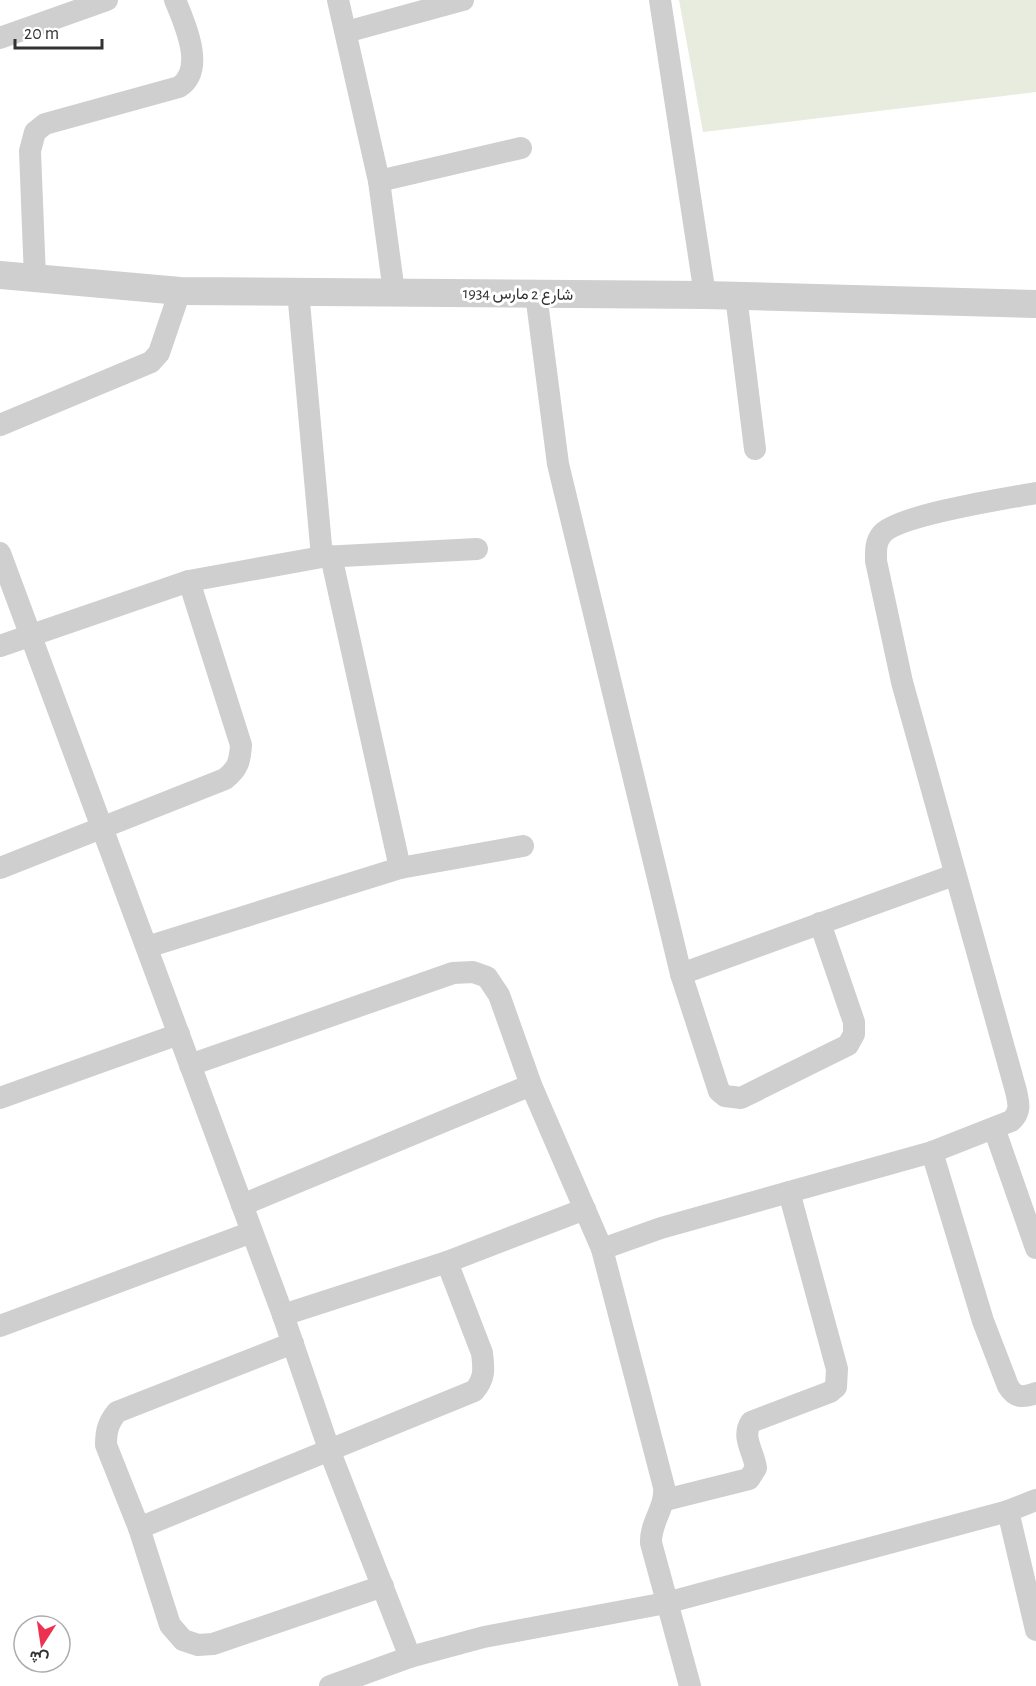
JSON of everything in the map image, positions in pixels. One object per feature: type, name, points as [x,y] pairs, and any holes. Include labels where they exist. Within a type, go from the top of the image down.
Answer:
[{"type":"street","points":[[0,38],[107,0]]},
{"type":"street","points":[[36,278],[30,151],[35,132],[45,124],[179,87],[189,81],[193,70],[192,54],[175,0]]},
{"type":"street","points":[[338,0],[379,181],[394,292]]},
{"type":"street","points":[[346,32],[463,0]]},
{"type":"street","points":[[660,0],[705,295]]},
{"type":"street","points":[[379,181],[521,148]]},
{"type":"street","name":"شارع 2 مارس 1934","points":[[0,275],[180,291],[705,295],[1036,304]]},
{"type":"street","points":[[0,425],[151,363],[159,352],[180,291]]},
{"type":"street","points":[[298,291],[326,556],[400,868]]},
{"type":"street","points":[[536,294],[558,464],[681,974],[719,1091],[732,1099],[741,1098],[848,1045],[854,1034],[854,1023],[820,923]]},
{"type":"street","points":[[736,297],[755,449]]},
{"type":"street","points":[[602,1249],[789,1192],[932,1152],[994,1128],[1018,1115],[1020,1104],[954,875],[902,682],[876,561],[876,545],[882,533],[898,524],[970,504],[1036,493]]},
{"type":"street","points":[[0,646],[189,581],[326,556],[477,549]]},
{"type":"street","points":[[0,553],[283,1315],[330,1452],[410,1657]]},
{"type":"street","points":[[0,868],[225,779],[236,771],[241,745],[189,581]]},
{"type":"street","points":[[147,947],[400,868],[523,846]]},
{"type":"street","points":[[681,974],[954,875]]},
{"type":"street","points":[[190,1065],[453,973],[473,972],[487,977],[499,995],[531,1085],[602,1249],[664,1487],[664,1500],[650,1529],[651,1543],[690,1686]]},
{"type":"street","points":[[0,1098],[179,1034]]},
{"type":"street","points":[[242,1205],[531,1085]]},
{"type":"street","points":[[994,1128],[1036,1248]]},
{"type":"street","points":[[932,1152],[983,1321],[1008,1386],[1012,1394],[1018,1396],[1036,1392]]},
{"type":"street","points":[[664,1500],[749,1479],[756,1468],[747,1437],[747,1429],[751,1422],[830,1392],[836,1387],[837,1369],[789,1192]]},
{"type":"street","points":[[283,1315],[447,1262],[585,1209]]},
{"type":"street","points":[[0,1326],[252,1232]]},
{"type":"street","points":[[138,1528],[330,1452],[474,1391],[482,1382],[484,1368],[482,1353],[447,1262]]},
{"type":"street","points":[[293,1343],[117,1412],[106,1431],[106,1445],[138,1528],[170,1625],[183,1640],[198,1645],[213,1644],[383,1586]]},
{"type":"street","points":[[330,1686],[361,1680],[410,1657],[484,1637],[666,1603],[1008,1511],[1036,1500]]},
{"type":"street","points":[[1008,1511],[1036,1630]]},
{"type":"shaded area","points":[[679,0],[1036,0],[1036,92],[703,132]]}]
